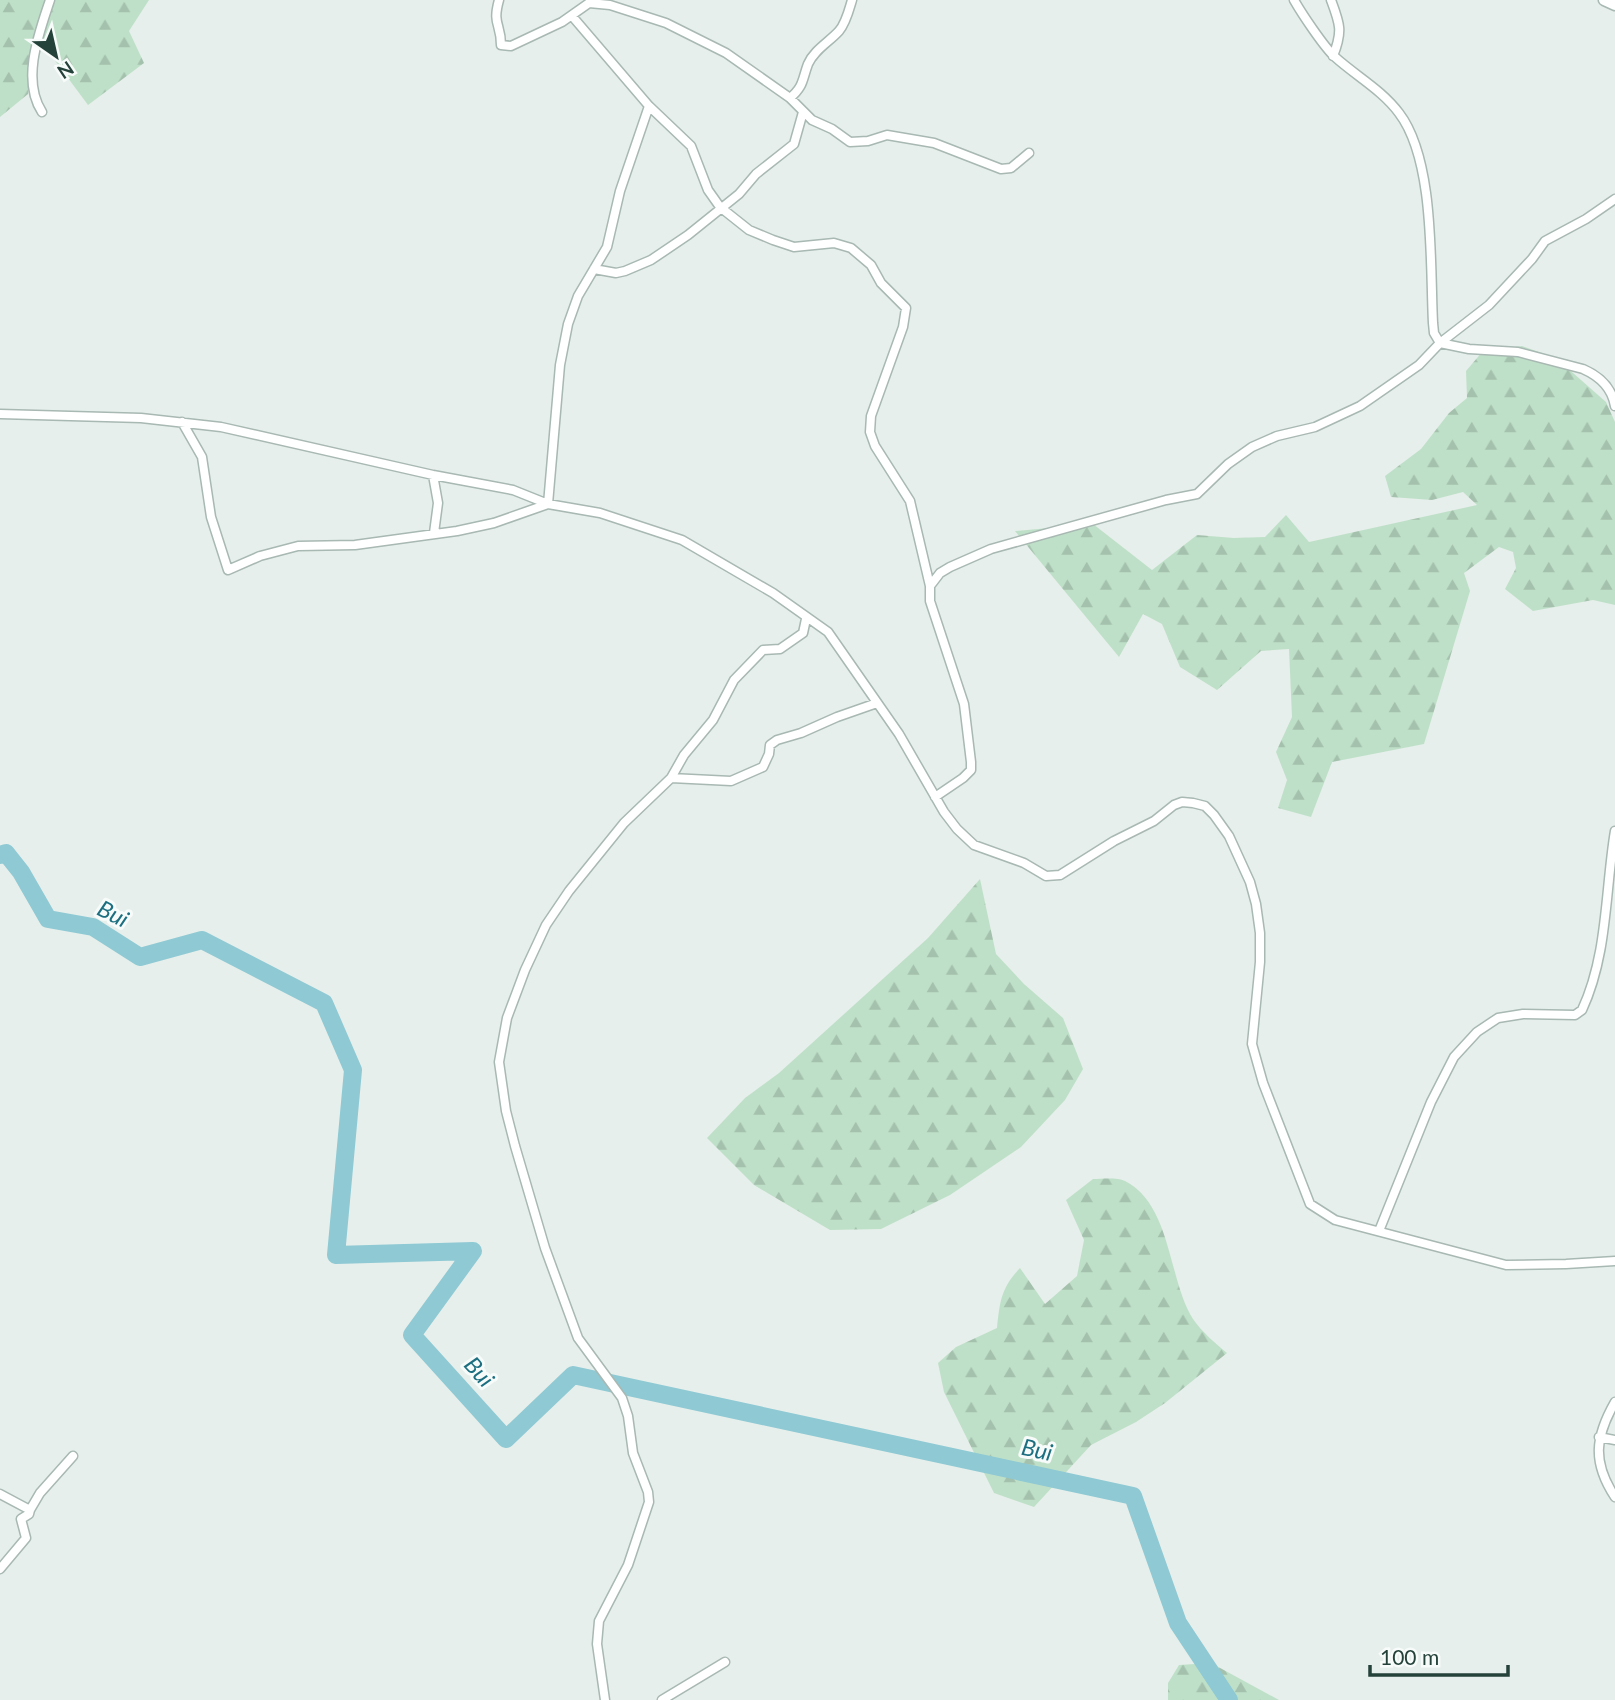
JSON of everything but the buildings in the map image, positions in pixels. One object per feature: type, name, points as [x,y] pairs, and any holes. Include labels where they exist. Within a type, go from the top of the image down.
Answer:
[{"type":"street","points":[[42,112],[33,95],[32,85],[36,50],[50,0]]},
{"type":"street","points":[[499,0],[495,20],[501,34],[500,45],[511,46],[596,1],[676,27],[735,58],[790,98],[803,112],[850,142],[868,141],[887,135],[897,136],[934,143],[1001,169],[1011,168],[1029,153]]},
{"type":"street","points":[[790,98],[805,80],[808,64],[842,29],[852,0]]},
{"type":"street","points":[[1294,0],[1333,56],[1382,95],[1399,113],[1414,138],[1423,174],[1434,333],[1440,343],[1469,349],[1518,352],[1583,369],[1607,386],[1615,406]]},
{"type":"street","points":[[1331,0],[1340,24],[1341,37],[1333,56]]},
{"type":"street","points":[[1604,0],[1615,5]]},
{"type":"street","points":[[572,16],[649,106],[691,146],[708,190],[720,208],[749,230],[794,247],[834,243],[851,248],[871,265],[881,283],[906,308],[907,315],[871,416],[870,432],[875,446],[910,501],[930,586],[930,601],[964,704],[971,770],[964,778],[935,797]]},
{"type":"street","points":[[548,504],[560,365],[568,324],[578,296],[607,247],[620,191],[649,106]]},
{"type":"street","points":[[594,269],[616,273],[644,263],[688,235],[739,194],[756,174],[794,144],[803,112]]},
{"type":"street","points":[[930,586],[940,573],[991,549],[1166,500],[1197,494],[1228,464],[1252,447],[1277,436],[1315,427],[1360,406],[1419,365],[1440,343],[1506,289],[1545,241],[1586,219],[1615,199]]},
{"type":"street","points":[[0,414],[141,418],[221,427],[433,475],[513,490],[548,504],[600,513],[682,540],[773,593],[806,619],[828,632],[899,734],[957,830],[970,842],[1053,877],[1182,802],[1205,806],[1229,836],[1250,882],[1256,904],[1260,962],[1252,1044],[1263,1083],[1301,1187],[1310,1204],[1335,1220],[1506,1265],[1615,1261]]},
{"type":"street","points":[[181,422],[202,457],[211,517],[228,570],[260,556],[298,545],[355,545],[434,533],[494,523],[548,504]]},
{"type":"street","points":[[433,475],[438,503],[434,533]]},
{"type":"street","points":[[605,1700],[597,1644],[599,1621],[628,1564],[649,1502],[648,1492],[634,1453],[622,1398],[578,1338],[566,1308],[515,1146],[506,1111],[499,1062],[507,1018],[546,925],[569,891],[624,823],[671,778],[684,755],[713,720],[734,680],[763,650],[780,649],[803,633],[806,619]]},
{"type":"street","points":[[671,778],[709,781],[738,779],[763,767],[770,745],[777,740],[877,704]]},
{"type":"street","points":[[1379,1231],[1432,1102],[1454,1057],[1477,1032],[1499,1018],[1523,1014],[1575,1015],[1582,1010],[1600,955],[1615,831]]},
{"type":"street","points":[[1615,1402],[1599,1437],[1603,1474],[1615,1497]]},
{"type":"street","points":[[1599,1437],[1615,1440]]},
{"type":"street","points":[[0,1569],[26,1538],[21,1519],[29,1514],[40,1493],[73,1456]]},
{"type":"street","points":[[0,1494],[30,1510]]},
{"type":"street","points":[[662,1700],[725,1662]]},
{"type":"green space","points":[[0,0],[149,0],[129,31],[144,63],[88,105],[36,35],[28,94],[0,117]]},
{"type":"green space","points":[[1522,346],[1556,358],[1606,402],[1615,422],[1615,605],[1593,600],[1533,611],[1505,589],[1516,568],[1513,552],[1499,547],[1464,573],[1470,591],[1424,744],[1332,762],[1311,817],[1278,808],[1287,780],[1276,752],[1292,717],[1289,649],[1261,651],[1217,690],[1180,667],[1162,624],[1143,614],[1119,657],[1015,531],[1093,524],[1152,570],[1197,535],[1265,537],[1286,515],[1309,542],[1477,505],[1463,492],[1432,500],[1391,497],[1385,476],[1421,449],[1449,413],[1467,398],[1466,371],[1483,351]]},
{"type":"green space","points":[[980,879],[996,954],[1024,984],[1063,1018],[1083,1069],[1065,1100],[1021,1147],[950,1195],[881,1229],[830,1230],[754,1185],[707,1138],[745,1098],[779,1073],[928,938]]},
{"type":"green space","points":[[1093,1179],[1125,1181],[1140,1192],[1152,1207],[1161,1225],[1178,1284],[1193,1319],[1227,1353],[1165,1403],[1136,1422],[1091,1445],[1034,1507],[994,1493],[944,1392],[938,1363],[956,1347],[997,1328],[1002,1295],[1020,1268],[1045,1304],[1077,1276],[1084,1240],[1066,1200]]},
{"type":"green space","points":[[1211,1663],[1279,1700],[1168,1700],[1168,1683],[1179,1665]]},
{"type":"waterway","name":"Bui","points":[[0,855],[6,853],[21,872],[48,919],[93,927],[140,957],[202,940],[324,1003],[353,1070],[336,1255],[473,1251],[412,1335],[506,1439],[573,1375],[1133,1496],[1178,1623],[1229,1700]]}]
